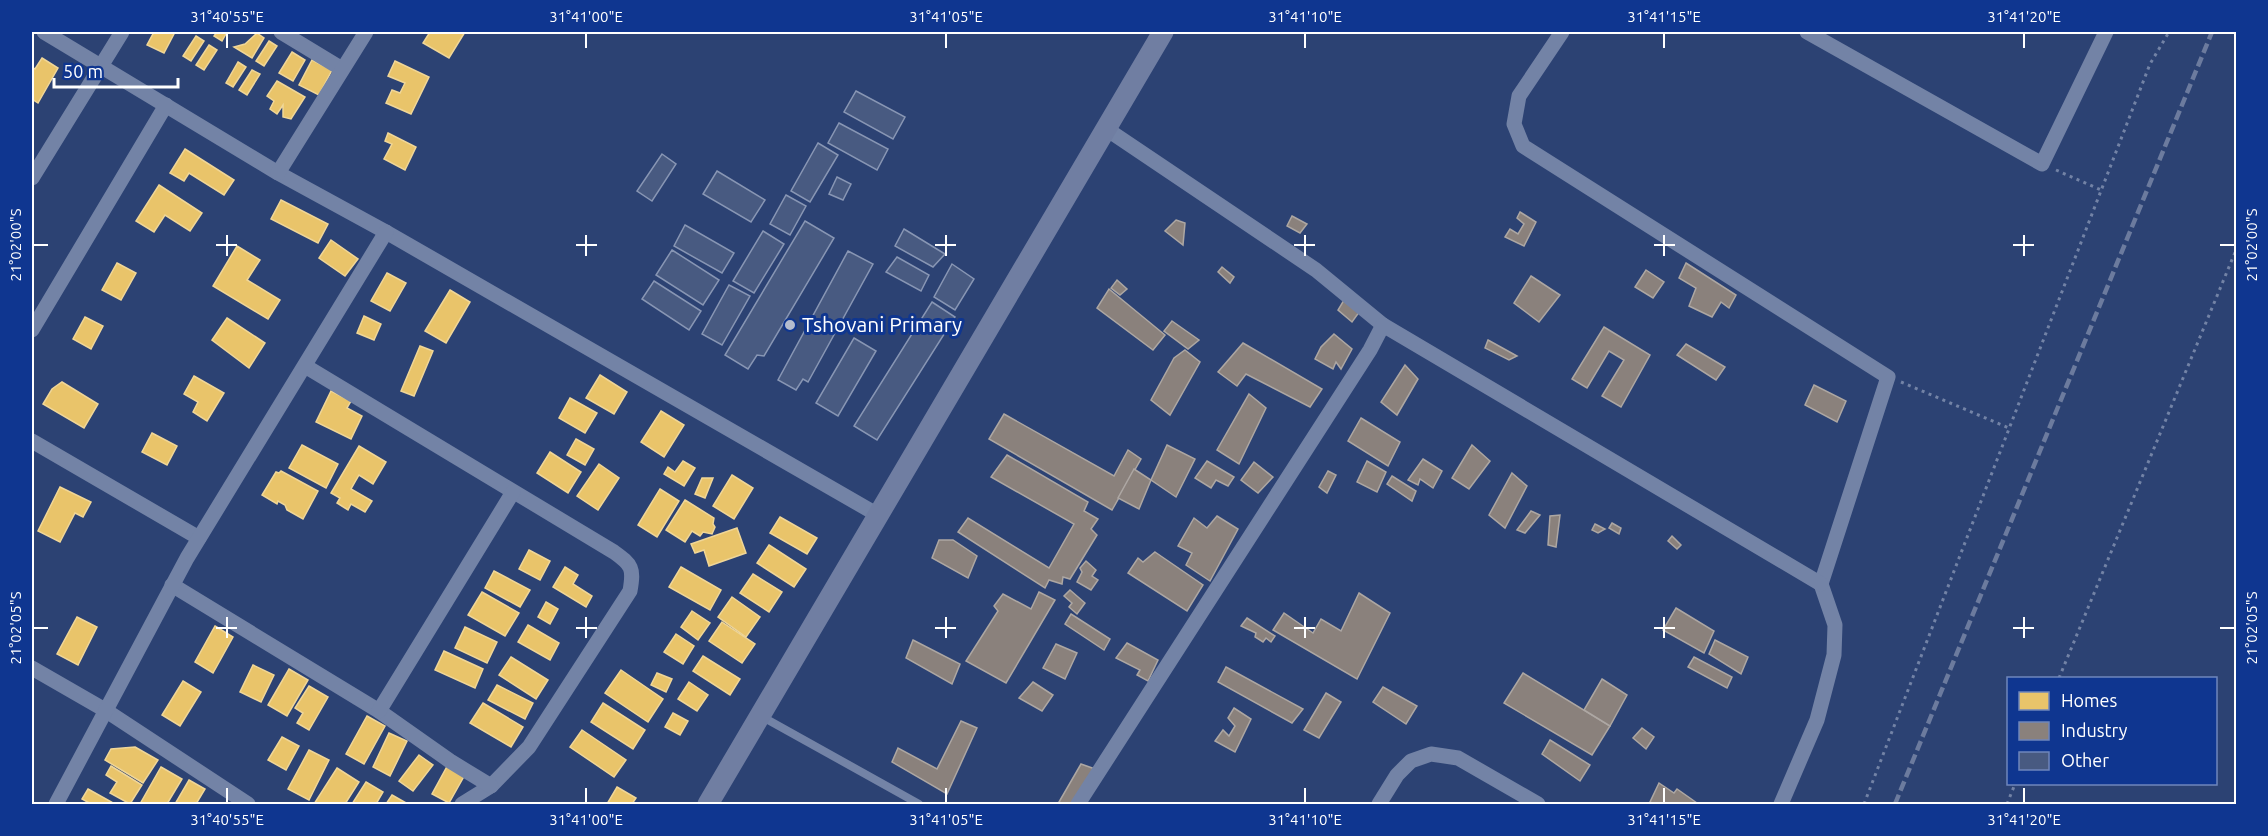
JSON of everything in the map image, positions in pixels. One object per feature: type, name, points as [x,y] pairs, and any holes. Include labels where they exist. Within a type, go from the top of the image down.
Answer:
[{"type":"street","points":[[44,32],[278,173],[386,232],[878,515]]},
{"type":"street","points":[[32,178],[122,32]]},
{"type":"street","points":[[281,32],[342,69]]},
{"type":"street","points":[[278,173],[366,32]]},
{"type":"street","points":[[708,804],[1163,32]]},
{"type":"street","points":[[1562,32],[1519,96],[1514,124],[1522,146],[1888,376],[1821,584],[1835,625],[1834,655],[1817,720],[1781,804]]},
{"type":"street","points":[[1807,32],[2042,164],[2106,32]]},
{"type":"street","points":[[32,330],[166,105]]},
{"type":"street","points":[[1105,129],[1316,270],[1383,325],[1821,584]]},
{"type":"street","points":[[56,804],[199,538],[386,232]]},
{"type":"street","points":[[1078,804],[1370,350],[1383,325]]},
{"type":"street","points":[[304,366],[614,552],[627,562],[633,573],[630,591],[529,747],[491,786],[462,804]]},
{"type":"street","points":[[32,441],[199,538]]},
{"type":"street","points":[[379,711],[513,492]]},
{"type":"street","points":[[172,585],[379,711],[450,761],[491,786]]},
{"type":"street","points":[[32,668],[105,710],[248,804]]},
{"type":"street","points":[[1379,804],[1397,775],[1411,761],[1431,754],[1458,758],[1538,804]]},
{"type":"lane","points":[[760,716],[919,804]]},
{"type":"path","points":[[1864,804],[2150,64],[2169,32]]},
{"type":"path","points":[[2042,164],[2101,190]]},
{"type":"path","points":[[2059,677],[2236,250]]},
{"type":"path","points":[[1888,376],[2010,428]]},
{"type":"path","points":[[2007,804],[2014,785]]},
{"type":"building: Homes","points":[[154,32],[175,32],[164,53],[147,45]]},
{"type":"building: Homes","points":[[217,32],[227,32],[222,41],[214,36]]},
{"type":"building: Homes","points":[[430,32],[465,32],[449,58],[423,43]]},
{"type":"building: Homes","points":[[257,33],[264,38],[252,58],[234,47],[245,44]]},
{"type":"building: Homes","points":[[196,36],[204,41],[191,61],[183,56]]},
{"type":"building: Homes","points":[[269,41],[277,46],[264,66],[256,61]]},
{"type":"building: Homes","points":[[209,45],[217,50],[204,70],[196,65]]},
{"type":"building: Homes","points":[[292,52],[305,60],[293,81],[279,73]]},
{"type":"building: Homes","points":[[42,58],[58,68],[38,103],[32,99],[32,67],[35,69]]},
{"type":"building: Homes","points":[[312,60],[332,70],[319,95],[299,85]]},
{"type":"building: Homes","points":[[395,61],[429,77],[411,114],[386,103],[392,90],[400,93],[405,83],[388,76]]},
{"type":"building: Homes","points":[[238,62],[246,67],[233,87],[226,83]]},
{"type":"building: Homes","points":[[252,70],[260,74],[247,95],[239,90]]},
{"type":"building: Homes","points":[[277,81],[305,97],[291,119],[283,117],[283,105],[277,114],[270,109],[274,101],[267,96]]},
{"type":"building: Homes","points":[[388,133],[416,147],[405,170],[384,159],[392,144],[385,141]]},
{"type":"building: Homes","points":[[185,149],[234,180],[224,195],[189,173],[184,181],[170,173]]},
{"type":"building: Homes","points":[[159,185],[202,213],[190,231],[165,215],[154,232],[136,221]]},
{"type":"building: Homes","points":[[281,200],[328,224],[318,243],[271,219]]},
{"type":"building: Homes","points":[[331,240],[358,259],[345,276],[319,258]]},
{"type":"building: Homes","points":[[237,246],[260,260],[247,280],[280,300],[268,319],[213,286]]},
{"type":"building: Homes","points":[[117,263],[136,273],[121,300],[102,290]]},
{"type":"building: Homes","points":[[387,273],[406,283],[390,311],[371,301]]},
{"type":"building: Homes","points":[[450,290],[470,302],[446,343],[425,331]]},
{"type":"building: Homes","points":[[364,316],[381,324],[374,340],[357,333]]},
{"type":"building: Homes","points":[[85,317],[103,326],[91,349],[73,339]]},
{"type":"building: Homes","points":[[227,318],[265,343],[249,368],[212,340]]},
{"type":"building: Homes","points":[[420,346],[433,351],[414,396],[401,391]]},
{"type":"building: Homes","points":[[600,375],[627,392],[614,414],[586,398]]},
{"type":"building: Homes","points":[[194,376],[224,393],[207,421],[193,412],[198,402],[184,394]]},
{"type":"building: Homes","points":[[62,382],[98,404],[84,428],[43,404],[52,389]]},
{"type":"building: Homes","points":[[331,391],[351,401],[347,408],[362,416],[351,439],[316,422]]},
{"type":"building: Homes","points":[[570,398],[597,413],[585,433],[559,418]]},
{"type":"building: Homes","points":[[661,411],[684,425],[664,457],[641,442]]},
{"type":"building: Homes","points":[[152,433],[177,446],[167,465],[142,452]]},
{"type":"building: Homes","points":[[576,439],[594,449],[585,465],[567,455]]},
{"type":"building: Homes","points":[[302,445],[338,464],[326,488],[289,468]]},
{"type":"building: Homes","points":[[359,446],[386,462],[373,484],[359,475],[351,489],[372,501],[365,512],[351,504],[348,510],[337,503],[340,498],[331,493]]},
{"type":"building: Homes","points":[[550,452],[581,472],[568,493],[537,473]]},
{"type":"building: Homes","points":[[683,461],[695,468],[684,486],[664,474],[668,467],[675,472]]},
{"type":"building: Homes","points":[[599,464],[619,478],[598,510],[577,496]]},
{"type":"building: Homes","points":[[281,471],[318,491],[303,519],[287,510],[285,505],[278,501],[277,504],[262,495],[276,472]]},
{"type":"building: Homes","points":[[732,475],[753,488],[734,519],[713,506]]},
{"type":"building: Homes","points":[[702,478],[713,478],[705,498],[695,494]]},
{"type":"building: Homes","points":[[60,487],[91,502],[83,517],[75,513],[60,542],[38,531]]},
{"type":"building: Homes","points":[[660,489],[679,501],[657,537],[638,525]]},
{"type":"building: Homes","points":[[685,500],[714,518],[715,527],[712,534],[703,532],[700,536],[692,531],[685,542],[666,530]]},
{"type":"building: Homes","points":[[780,517],[817,538],[807,554],[770,533]]},
{"type":"building: Homes","points":[[737,528],[746,553],[709,566],[704,550],[695,553],[691,544]]},
{"type":"building: Homes","points":[[769,545],[806,569],[794,587],[757,563]]},
{"type":"building: Homes","points":[[529,550],[550,561],[540,580],[519,569]]},
{"type":"building: Homes","points":[[565,567],[578,575],[573,584],[592,596],[586,607],[553,587]]},
{"type":"building: Homes","points":[[681,567],[721,590],[710,610],[669,587]]},
{"type":"building: Homes","points":[[494,571],[530,590],[520,607],[485,588]]},
{"type":"building: Homes","points":[[753,574],[782,592],[769,612],[740,593]]},
{"type":"building: Homes","points":[[482,592],[519,613],[505,636],[468,615]]},
{"type":"building: Homes","points":[[732,597],[760,617],[746,637],[718,617]]},
{"type":"building: Homes","points":[[546,602],[558,609],[550,624],[538,617]]},
{"type":"building: Homes","points":[[692,611],[710,623],[698,640],[681,627]]},
{"type":"building: Homes","points":[[77,617],[97,627],[78,665],[57,654]]},
{"type":"building: Homes","points":[[722,622],[755,644],[742,663],[709,641]]},
{"type":"building: Homes","points":[[528,625],[559,643],[550,660],[518,642]]},
{"type":"building: Homes","points":[[215,626],[233,637],[213,673],[195,662]]},
{"type":"building: Homes","points":[[465,627],[497,642],[487,663],[455,648]]},
{"type":"building: Homes","points":[[676,634],[694,646],[683,664],[664,652]]},
{"type":"building: Homes","points":[[444,651],[483,669],[475,688],[435,670]]},
{"type":"building: Homes","points":[[703,656],[740,679],[730,695],[693,671]]},
{"type":"building: Homes","points":[[511,657],[548,680],[536,699],[499,675]]},
{"type":"building: Homes","points":[[253,665],[274,675],[261,702],[240,692]]},
{"type":"building: Homes","points":[[289,669],[308,680],[287,716],[268,705]]},
{"type":"building: Homes","points":[[621,670],[663,699],[648,722],[605,693]]},
{"type":"building: Homes","points":[[657,673],[672,679],[666,692],[651,685]]},
{"type":"building: Homes","points":[[183,681],[201,692],[180,726],[162,715]]},
{"type":"building: Homes","points":[[689,682],[708,695],[697,711],[678,699]]},
{"type":"building: Homes","points":[[497,685],[533,703],[525,719],[488,700]]},
{"type":"building: Homes","points":[[309,686],[328,697],[309,730],[297,723],[303,713],[295,708]]},
{"type":"building: Homes","points":[[483,703],[523,727],[511,747],[470,723]]},
{"type":"building: Homes","points":[[603,703],[645,730],[633,749],[591,722]]},
{"type":"building: Homes","points":[[673,713],[688,721],[680,735],[665,727]]},
{"type":"building: Homes","points":[[367,716],[385,726],[364,764],[346,754]]},
{"type":"building: Homes","points":[[582,730],[626,760],[614,777],[570,747]]},
{"type":"building: Homes","points":[[389,733],[407,741],[390,776],[373,767]]},
{"type":"building: Homes","points":[[282,737],[299,746],[286,770],[268,760]]},
{"type":"building: Homes","points":[[135,747],[158,760],[143,783],[105,760],[111,749]]},
{"type":"building: Homes","points":[[309,750],[329,760],[309,800],[288,789]]},
{"type":"building: Homes","points":[[419,755],[433,765],[413,791],[399,781]]},
{"type":"building: Homes","points":[[450,761],[467,771],[449,803],[432,794]]},
{"type":"building: Homes","points":[[111,766],[142,785],[130,804],[110,793],[117,782],[106,775]]},
{"type":"building: Homes","points":[[161,767],[182,779],[167,804],[140,804]]},
{"type":"building: Homes","points":[[337,768],[359,782],[345,804],[314,804]]},
{"type":"building: Homes","points":[[189,780],[205,789],[196,804],[175,804]]},
{"type":"building: Homes","points":[[366,782],[383,792],[376,804],[352,804]]},
{"type":"building: Homes","points":[[617,787],[636,798],[632,804],[607,804]]},
{"type":"building: Homes","points":[[88,789],[115,804],[91,804],[82,799]]},
{"type":"building: Homes","points":[[392,795],[408,804],[386,804]]},
{"type":"building: Industry","points":[[1520,212],[1536,222],[1524,246],[1505,237],[1510,229],[1518,234],[1524,224],[1517,218]]},
{"type":"building: Industry","points":[[1292,216],[1307,224],[1300,233],[1287,226]]},
{"type":"building: Industry","points":[[1176,220],[1185,223],[1183,245],[1165,231]]},
{"type":"building: Industry","points":[[1686,263],[1736,295],[1729,308],[1721,302],[1712,317],[1689,306],[1696,288],[1679,278]]},
{"type":"building: Industry","points":[[1222,267],[1234,277],[1230,283],[1218,272]]},
{"type":"building: Industry","points":[[1646,270],[1664,282],[1653,298],[1635,287]]},
{"type":"building: Industry","points":[[1531,276],[1560,295],[1539,322],[1514,303]]},
{"type":"building: Industry","points":[[1117,280],[1127,289],[1120,295],[1111,288]]},
{"type":"building: Industry","points":[[1109,289],[1165,335],[1153,350],[1097,308]]},
{"type":"building: Industry","points":[[1344,300],[1360,311],[1352,322],[1338,310]]},
{"type":"building: Industry","points":[[1172,321],[1199,340],[1188,349],[1164,331]]},
{"type":"building: Industry","points":[[1604,327],[1650,355],[1621,407],[1602,396],[1624,360],[1609,351],[1587,388],[1572,379]]},
{"type":"building: Industry","points":[[1334,334],[1352,349],[1341,369],[1336,362],[1333,369],[1315,359],[1321,347]]},
{"type":"building: Industry","points":[[1488,340],[1517,356],[1509,360],[1485,348]]},
{"type":"building: Industry","points":[[1243,343],[1322,389],[1310,407],[1246,374],[1237,386],[1218,372]]},
{"type":"building: Industry","points":[[1686,344],[1725,367],[1716,380],[1677,355]]},
{"type":"building: Industry","points":[[1185,350],[1200,362],[1170,415],[1151,400],[1174,358]]},
{"type":"building: Industry","points":[[1405,365],[1418,379],[1397,415],[1381,402]]},
{"type":"building: Industry","points":[[1814,385],[1846,401],[1837,422],[1805,405]]},
{"type":"building: Industry","points":[[1249,394],[1266,408],[1239,464],[1217,450]]},
{"type":"building: Industry","points":[[1004,414],[1114,476],[1128,450],[1141,459],[1112,510],[989,439]]},
{"type":"building: Industry","points":[[1361,418],[1400,442],[1388,466],[1348,441]]},
{"type":"building: Industry","points":[[1167,445],[1195,459],[1176,497],[1151,480]]},
{"type":"building: Industry","points":[[1472,445],[1490,461],[1469,489],[1452,478]]},
{"type":"building: Industry","points":[[1007,455],[1088,502],[1084,511],[1098,519],[1091,529],[1097,535],[1070,579],[1063,577],[1062,584],[1049,580],[1045,588],[958,532],[968,518],[1049,568],[1074,524],[991,477]]},
{"type":"building: Industry","points":[[1423,459],[1442,471],[1433,488],[1420,479],[1418,485],[1408,480]]},
{"type":"building: Industry","points":[[1207,461],[1234,477],[1228,486],[1216,480],[1211,488],[1195,478]]},
{"type":"building: Industry","points":[[1367,461],[1386,472],[1377,492],[1357,482]]},
{"type":"building: Industry","points":[[1254,462],[1273,477],[1258,493],[1241,480]]},
{"type":"building: Industry","points":[[1134,469],[1151,480],[1139,509],[1118,498]]},
{"type":"building: Industry","points":[[1328,471],[1336,475],[1327,493],[1319,487]]},
{"type":"building: Industry","points":[[1512,473],[1527,486],[1505,528],[1489,515]]},
{"type":"building: Industry","points":[[1392,476],[1416,491],[1412,501],[1387,484]]},
{"type":"building: Industry","points":[[1531,511],[1540,515],[1525,533],[1517,530]]},
{"type":"building: Industry","points":[[1560,515],[1556,547],[1548,545],[1550,516]]},
{"type":"building: Industry","points":[[1217,516],[1238,529],[1210,581],[1186,565],[1192,553],[1178,546],[1194,518],[1207,528]]},
{"type":"building: Industry","points":[[1612,523],[1621,528],[1619,534],[1609,528]]},
{"type":"building: Industry","points":[[1595,524],[1605,529],[1598,533],[1592,530]]},
{"type":"building: Industry","points":[[1672,536],[1681,545],[1677,549],[1668,541]]},
{"type":"building: Industry","points":[[939,540],[953,540],[977,556],[968,578],[932,558]]},
{"type":"building: Industry","points":[[1155,552],[1203,585],[1187,611],[1128,573],[1138,558],[1143,562]]},
{"type":"building: Industry","points":[[1086,561],[1096,570],[1092,576],[1098,580],[1091,590],[1077,582],[1082,572],[1080,568]]},
{"type":"building: Industry","points":[[1070,590],[1085,603],[1077,614],[1069,607],[1072,603],[1064,596]]},
{"type":"building: Industry","points":[[1039,592],[1055,600],[1006,683],[966,661],[998,611],[994,606],[1003,594],[1031,609]]},
{"type":"building: Industry","points":[[1359,593],[1390,613],[1357,679],[1273,630],[1284,613],[1313,633],[1321,619],[1341,631]]},
{"type":"building: Industry","points":[[1676,608],[1714,631],[1704,653],[1663,630]]},
{"type":"building: Industry","points":[[1071,614],[1110,639],[1104,650],[1065,624]]},
{"type":"building: Industry","points":[[1247,618],[1275,636],[1271,642],[1266,638],[1263,642],[1255,637],[1256,633],[1241,626]]},
{"type":"building: Industry","points":[[913,640],[960,664],[952,684],[906,658]]},
{"type":"building: Industry","points":[[1715,640],[1748,657],[1741,674],[1709,654]]},
{"type":"building: Industry","points":[[1127,643],[1158,660],[1148,681],[1137,675],[1140,670],[1116,658]]},
{"type":"building: Industry","points":[[1056,644],[1077,653],[1065,679],[1043,668]]},
{"type":"building: Industry","points":[[1694,657],[1732,677],[1727,688],[1688,667]]},
{"type":"building: Industry","points":[[1226,667],[1303,709],[1292,723],[1218,682]]},
{"type":"building: Industry","points":[[1523,673],[1610,726],[1592,755],[1504,703]]},
{"type":"building: Industry","points":[[1602,679],[1627,695],[1610,726],[1584,710]]},
{"type":"building: Industry","points":[[1033,682],[1053,695],[1042,711],[1019,698]]},
{"type":"building: Industry","points":[[1383,687],[1417,706],[1406,724],[1373,702]]},
{"type":"building: Industry","points":[[1326,693],[1341,702],[1319,738],[1304,730]]},
{"type":"building: Industry","points":[[1234,708],[1251,719],[1235,752],[1215,741],[1223,730],[1229,736],[1235,726],[1228,718]]},
{"type":"building: Industry","points":[[961,721],[977,728],[947,794],[892,762],[898,748],[937,769]]},
{"type":"building: Industry","points":[[1642,728],[1654,737],[1646,749],[1633,738]]},
{"type":"building: Industry","points":[[1550,740],[1590,765],[1580,781],[1542,754]]},
{"type":"building: Industry","points":[[1081,764],[1095,769],[1075,804],[1059,802]]},
{"type":"building: Industry","points":[[1659,783],[1674,793],[1677,789],[1697,803],[1654,804],[1650,802]]},
{"type":"building: Other","points":[[856,91],[905,117],[893,139],[844,112]]},
{"type":"building: Other","points":[[839,123],[888,149],[877,170],[828,143]]},
{"type":"building: Other","points":[[818,143],[838,155],[810,202],[791,191]]},
{"type":"building: Other","points":[[662,154],[676,164],[652,201],[637,191]]},
{"type":"building: Other","points":[[717,171],[765,200],[751,222],[703,194]]},
{"type":"building: Other","points":[[837,177],[851,184],[843,200],[829,194]]},
{"type":"building: Other","points":[[786,195],[806,206],[790,235],[770,224]]},
{"type":"building: Other","points":[[805,221],[834,238],[764,356],[757,355],[748,369],[725,355]]},
{"type":"building: Other","points":[[685,225],[734,253],[722,273],[674,246]]},
{"type":"building: Other","points":[[904,229],[945,254],[933,267],[895,246]]},
{"type":"building: Other","points":[[763,231],[784,244],[754,293],[733,281]]},
{"type":"building: Other","points":[[672,250],[719,280],[703,305],[656,275]]},
{"type":"building: Other","points":[[848,251],[873,264],[808,382],[803,379],[796,390],[778,380]]},
{"type":"building: Other","points":[[897,257],[929,275],[921,291],[886,272]]},
{"type":"building: Other","points":[[952,264],[974,279],[955,310],[934,297]]},
{"type":"building: Other","points":[[654,281],[701,311],[689,330],[642,299]]},
{"type":"building: Other","points":[[729,285],[750,296],[722,345],[702,334]]},
{"type":"building: Other","points":[[932,302],[955,317],[877,440],[854,426]]},
{"type":"building: Other","points":[[854,338],[876,351],[838,416],[816,403]]},
{"type":"railway","points":[[1895,804],[2212,32]]},
{"type":"place","name":"Tshovani Primary","points":[[790,325]]}]
